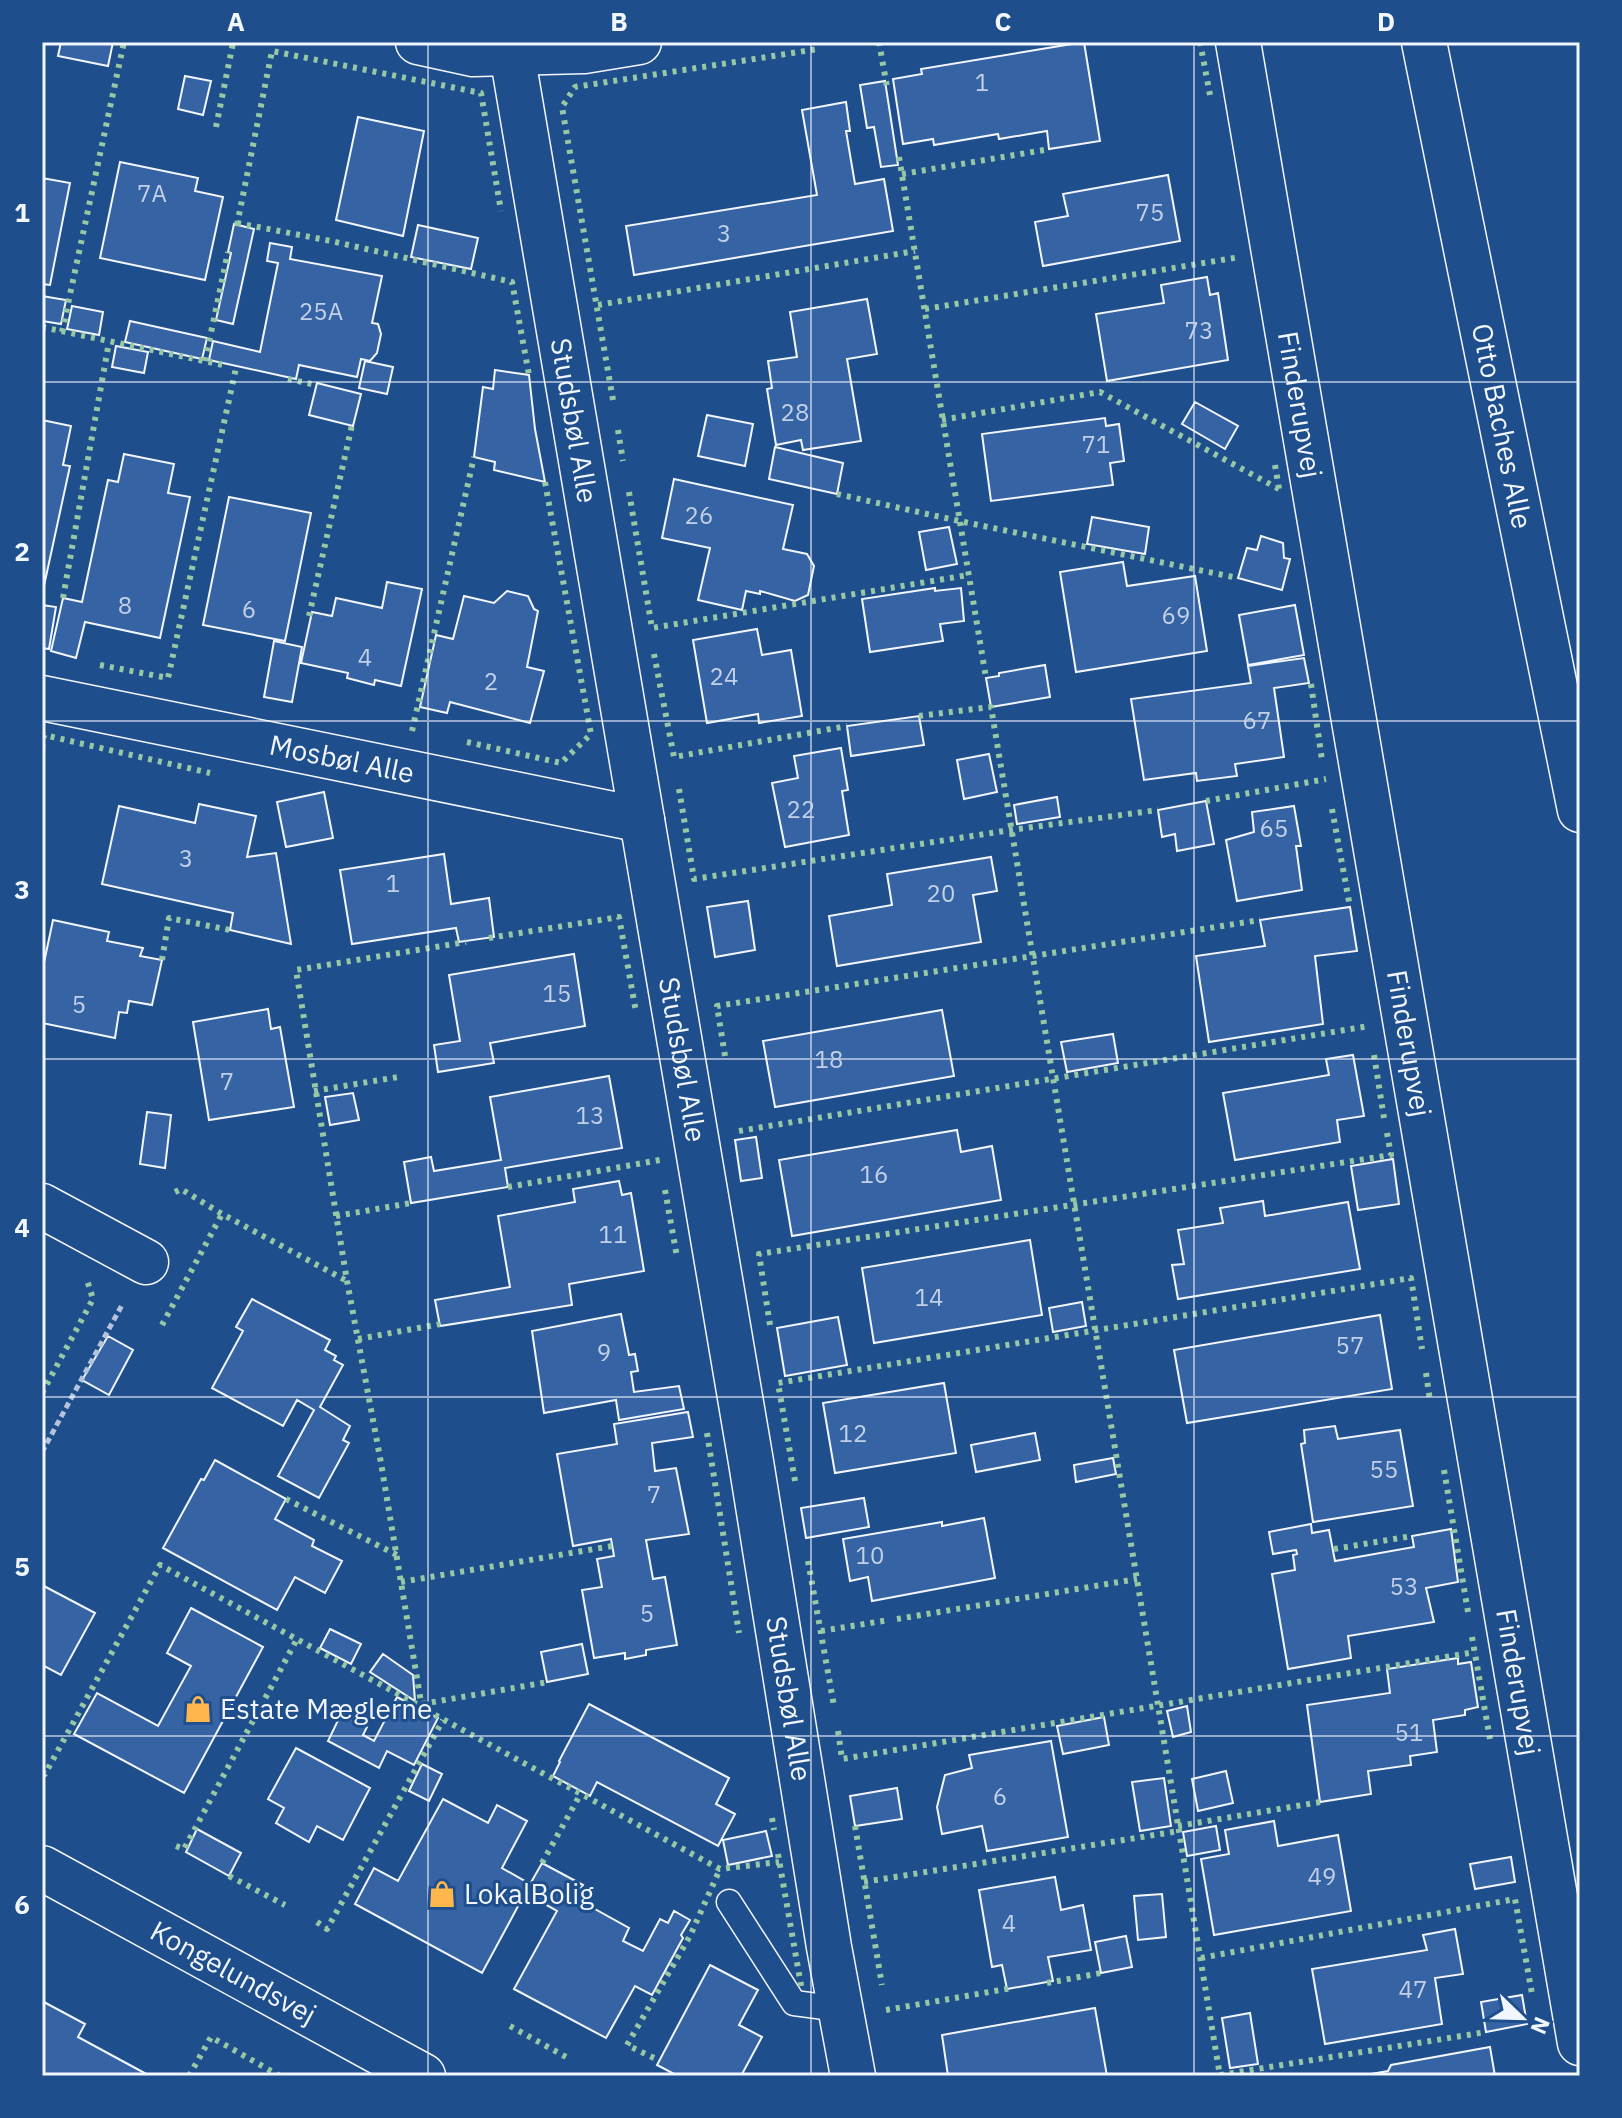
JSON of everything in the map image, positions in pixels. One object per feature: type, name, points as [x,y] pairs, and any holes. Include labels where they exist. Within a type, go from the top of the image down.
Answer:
[{"type":"street","points":[[418,42],[473,54],[511,47],[584,51],[639,42]]},
{"type":"street","name":"Finderupvej","points":[[1238,42],[1580,2043]]},
{"type":"street","name":"Otto Baches Alle","points":[[1424,42],[1580,810]]},
{"type":"street","name":"Studsbøl Alle","points":[[511,47],[853,2076]]},
{"type":"street","name":"Mosbøl Alle","points":[[42,698],[642,820]]},
{"type":"street","points":[[42,1206],[146,1262]]},
{"type":"street","name":"Kongelundsvej","points":[[42,1868],[423,2076]]},
{"type":"lane","points":[[729,1902],[794,2003],[840,2009]]},
{"type":"path","points":[[42,1452],[146,1262]]},
{"type":"building","points":[[61,42],[113,42],[108,66],[58,56]]},
{"type":"building","points":[[1084,42],[1100,141],[1049,149],[1047,131],[999,139],[998,134],[934,145],[933,139],[903,144],[893,79],[922,74],[921,69]]},
{"type":"building","points":[[185,76],[211,81],[203,115],[178,109]]},
{"type":"building","points":[[885,81],[898,165],[881,167],[874,127],[867,128],[860,85]]},
{"type":"building","points":[[846,102],[850,131],[846,131],[855,184],[884,179],[893,231],[634,275],[626,226],[817,195],[802,110]]},
{"type":"building","points":[[358,117],[424,131],[403,236],[336,220]]},
{"type":"building","points":[[120,162],[198,178],[195,191],[223,197],[205,280],[100,258]]},
{"type":"building","points":[[1168,175],[1180,241],[1043,266],[1035,222],[1068,216],[1063,194]]},
{"type":"building","points":[[42,178],[70,183],[50,285],[42,284]]},
{"type":"building","points":[[234,224],[254,229],[233,324],[216,320]]},
{"type":"building","points":[[418,225],[478,238],[471,269],[411,257]]},
{"type":"building","points":[[270,243],[292,247],[290,259],[382,276],[372,323],[378,324],[381,334],[377,353],[370,361],[361,359],[357,377],[299,365],[296,379],[209,360],[213,341],[260,352],[278,263],[267,261]]},
{"type":"building","points":[[1207,277],[1210,295],[1218,293],[1228,360],[1107,381],[1096,314],[1164,303],[1161,285]]},
{"type":"building","points":[[42,296],[66,300],[61,324],[42,321]]},
{"type":"building","points":[[867,299],[877,354],[847,359],[861,441],[803,450],[801,440],[776,445],[767,389],[772,388],[768,361],[797,357],[790,312]]},
{"type":"building","points":[[72,306],[103,312],[99,335],[67,329]]},
{"type":"building","points":[[130,321],[207,338],[202,359],[125,342]]},
{"type":"building","points":[[116,346],[148,352],[144,373],[112,367]]},
{"type":"building","points":[[365,361],[393,367],[387,394],[359,388]]},
{"type":"building","points":[[495,370],[529,375],[545,482],[494,470],[495,462],[474,457],[483,387],[493,389]]},
{"type":"building","points":[[317,383],[361,394],[353,426],[309,415]]},
{"type":"building","points":[[1195,402],[1238,426],[1225,449],[1182,424]]},
{"type":"building","points":[[707,415],[753,424],[745,466],[698,456]]},
{"type":"building","points":[[1105,418],[1106,426],[1119,424],[1124,461],[1110,463],[1113,485],[991,501],[982,434]]},
{"type":"building","points":[[42,420],[71,426],[63,465],[70,466],[42,595]]},
{"type":"building","points":[[775,447],[843,463],[837,494],[769,479]]},
{"type":"building","points":[[124,454],[174,464],[168,493],[190,497],[160,638],[85,622],[76,658],[51,651],[63,598],[82,602],[108,480],[118,482]]},
{"type":"building","points":[[674,479],[793,505],[783,549],[807,554],[814,566],[808,595],[795,601],[760,591],[760,594],[746,591],[742,610],[698,600],[710,548],[662,538]]},
{"type":"building","points":[[229,497],[311,513],[285,641],[203,625]]},
{"type":"building","points":[[1092,517],[1149,527],[1145,554],[1087,544]]},
{"type":"building","points":[[949,527],[957,564],[926,570],[919,532]]},
{"type":"building","points":[[1261,536],[1283,543],[1284,558],[1290,559],[1282,590],[1238,578],[1247,548],[1257,550]]},
{"type":"building","points":[[1123,562],[1127,586],[1195,576],[1207,651],[1076,672],[1060,572]]},
{"type":"building","points":[[387,582],[422,589],[401,686],[375,680],[374,685],[347,678],[348,673],[301,663],[312,612],[332,616],[336,598],[382,608]]},
{"type":"building","points":[[935,588],[935,591],[961,588],[964,621],[940,624],[943,641],[870,652],[862,599]]},
{"type":"building","points":[[507,591],[528,596],[538,611],[527,667],[544,671],[530,723],[450,702],[447,713],[420,707],[436,635],[453,639],[464,596],[494,603]]},
{"type":"building","points":[[42,605],[56,607],[49,649],[42,648]]},
{"type":"building","points":[[1295,605],[1304,655],[1248,665],[1239,615]]},
{"type":"building","points":[[757,629],[762,655],[791,650],[802,716],[759,723],[758,714],[707,723],[693,640]]},
{"type":"building","points":[[274,641],[302,647],[292,702],[264,697]]},
{"type":"building","points":[[1304,658],[1309,683],[1274,688],[1284,757],[1235,764],[1237,776],[1197,781],[1196,773],[1144,780],[1131,699],[1251,683],[1248,666]]},
{"type":"building","points":[[1045,665],[1050,697],[991,707],[986,678]]},
{"type":"building","points":[[919,716],[924,745],[851,756],[847,726]]},
{"type":"building","points":[[841,748],[848,790],[842,791],[849,835],[785,847],[772,783],[798,778],[794,756]]},
{"type":"building","points":[[989,754],[997,792],[964,799],[957,760]]},
{"type":"building","points":[[324,792],[333,838],[286,847],[277,802]]},
{"type":"building","points":[[1057,797],[1060,817],[1017,824],[1014,805]]},
{"type":"building","points":[[1206,801],[1214,844],[1177,851],[1175,834],[1162,837],[1158,810]]},
{"type":"building","points":[[199,804],[256,816],[247,857],[276,853],[291,944],[230,930],[233,913],[102,884],[119,806],[195,823]]},
{"type":"building","points":[[1294,806],[1301,846],[1296,846],[1302,890],[1237,901],[1226,840],[1254,832],[1252,812]]},
{"type":"building","points":[[444,854],[451,904],[489,898],[494,937],[459,942],[456,928],[352,944],[340,870]]},
{"type":"building","points":[[991,857],[997,891],[973,895],[981,942],[837,966],[829,916],[892,905],[887,874]]},
{"type":"building","points":[[748,901],[755,950],[715,957],[707,907]]},
{"type":"building","points":[[1350,907],[1357,951],[1315,956],[1323,1024],[1209,1042],[1196,956],[1265,946],[1260,920]]},
{"type":"building","points":[[53,920],[109,932],[107,941],[143,948],[140,956],[162,960],[152,1005],[129,1001],[127,1013],[119,1012],[115,1038],[42,1023],[42,972]]},
{"type":"building","points":[[574,954],[585,1026],[490,1043],[494,1063],[438,1072],[434,1045],[460,1041],[449,975]]},
{"type":"building","points":[[268,1009],[271,1029],[280,1027],[294,1107],[209,1120],[193,1022]]},
{"type":"building","points":[[942,1010],[954,1076],[775,1107],[763,1041]]},
{"type":"building","points":[[1113,1034],[1118,1063],[1067,1072],[1061,1042]]},
{"type":"building","points":[[1353,1055],[1364,1116],[1337,1120],[1340,1142],[1235,1160],[1223,1093],[1329,1075],[1326,1059]]},
{"type":"building","points":[[609,1076],[622,1148],[505,1168],[508,1187],[411,1203],[404,1162],[431,1157],[434,1171],[501,1160],[490,1097]]},
{"type":"building","points":[[353,1093],[359,1120],[330,1125],[325,1097]]},
{"type":"building","points":[[147,1112],[171,1115],[165,1168],[140,1164]]},
{"type":"building","points":[[957,1130],[961,1152],[992,1146],[1001,1200],[792,1236],[779,1160]]},
{"type":"building","points":[[756,1137],[762,1178],[741,1181],[735,1140]]},
{"type":"building","points":[[1393,1159],[1399,1204],[1358,1210],[1351,1166]]},
{"type":"building","points":[[619,1181],[622,1195],[631,1193],[644,1271],[569,1284],[572,1305],[440,1326],[435,1300],[510,1287],[498,1216],[575,1202],[573,1189]]},
{"type":"building","points":[[1263,1201],[1265,1216],[1348,1202],[1360,1269],[1178,1299],[1172,1265],[1184,1264],[1178,1230],[1223,1223],[1220,1208]]},
{"type":"building","points":[[1030,1240],[1042,1315],[874,1343],[862,1268]]},
{"type":"building","points":[[252,1299],[330,1340],[325,1350],[336,1356],[334,1360],[343,1365],[320,1407],[350,1426],[343,1440],[349,1443],[319,1498],[278,1476],[314,1410],[297,1400],[283,1426],[212,1388],[243,1331],[236,1327]]},
{"type":"building","points":[[1082,1302],[1086,1326],[1053,1332],[1049,1308]]},
{"type":"building","points":[[621,1314],[629,1355],[635,1354],[638,1371],[631,1372],[634,1392],[679,1386],[684,1409],[619,1420],[616,1400],[544,1413],[532,1331]]},
{"type":"building","points":[[1380,1315],[1392,1389],[1187,1423],[1174,1350]]},
{"type":"building","points":[[838,1317],[847,1365],[785,1376],[777,1328]]},
{"type":"building","points":[[108,1336],[133,1350],[109,1395],[82,1380]]},
{"type":"building","points":[[944,1383],[956,1453],[835,1473],[823,1403]]},
{"type":"building","points":[[688,1412],[693,1437],[652,1443],[655,1471],[676,1468],[689,1534],[646,1540],[653,1579],[665,1577],[677,1645],[646,1650],[646,1655],[625,1659],[625,1653],[594,1658],[582,1590],[602,1587],[597,1559],[614,1556],[611,1539],[573,1546],[557,1454],[617,1444],[614,1424]]},
{"type":"building","points":[[1335,1426],[1338,1439],[1400,1430],[1413,1506],[1313,1522],[1301,1444],[1305,1443],[1304,1430]]},
{"type":"building","points":[[1035,1433],[1040,1460],[976,1472],[971,1445]]},
{"type":"building","points":[[1113,1458],[1116,1474],[1076,1482],[1074,1465]]},
{"type":"building","points":[[215,1460],[286,1499],[275,1519],[314,1540],[312,1546],[342,1561],[325,1593],[295,1577],[277,1610],[163,1548]]},
{"type":"building","points":[[864,1498],[869,1527],[806,1538],[801,1508]]},
{"type":"building","points":[[984,1518],[995,1578],[872,1601],[868,1577],[850,1581],[843,1539]]},
{"type":"building","points":[[1311,1524],[1312,1533],[1329,1530],[1335,1561],[1414,1547],[1412,1536],[1451,1529],[1458,1582],[1426,1588],[1434,1622],[1348,1636],[1351,1658],[1288,1669],[1272,1574],[1295,1570],[1293,1555],[1297,1554],[1296,1550],[1273,1554],[1269,1532]]},
{"type":"building","points":[[42,1585],[95,1613],[61,1675],[42,1665]]},
{"type":"building","name":"Estate Mæglerne","points":[[191,1608],[263,1647],[184,1793],[74,1734],[97,1693],[158,1726],[191,1666],[167,1653]]},
{"type":"building","points":[[330,1629],[361,1644],[351,1664],[320,1648]]},
{"type":"building","points":[[582,1644],[588,1674],[547,1682],[541,1652]]},
{"type":"building","points":[[383,1654],[413,1675],[415,1701],[370,1672]]},
{"type":"building","points":[[1458,1658],[1458,1664],[1471,1662],[1478,1707],[1465,1710],[1465,1715],[1433,1720],[1437,1752],[1410,1756],[1411,1765],[1368,1771],[1371,1794],[1320,1802],[1307,1705],[1390,1693],[1387,1669]]},
{"type":"building","points":[[397,1697],[438,1718],[414,1765],[387,1751],[379,1768],[328,1741],[341,1714],[367,1727],[363,1735],[374,1741]]},
{"type":"building","points":[[589,1704],[729,1778],[716,1804],[735,1814],[718,1846],[597,1782],[590,1796],[553,1776]]},
{"type":"building","points":[[1187,1706],[1191,1732],[1173,1737],[1167,1711]]},
{"type":"building","points":[[1104,1717],[1109,1745],[1063,1754],[1057,1726]]},
{"type":"building","points":[[1051,1741],[1068,1837],[987,1851],[982,1826],[942,1834],[937,1807],[945,1775],[972,1768],[969,1755]]},
{"type":"building","points":[[296,1748],[370,1788],[343,1840],[317,1826],[309,1842],[276,1823],[284,1808],[268,1799]]},
{"type":"building","points":[[422,1764],[442,1774],[429,1801],[409,1791]]},
{"type":"building","points":[[1226,1771],[1233,1803],[1198,1811],[1192,1779]]},
{"type":"building","points":[[1164,1778],[1171,1826],[1140,1831],[1132,1782]]},
{"type":"building","points":[[897,1788],[902,1819],[855,1826],[850,1796]]},
{"type":"building","name":"LokalBolig","points":[[443,1799],[488,1823],[497,1805],[527,1821],[502,1868],[530,1884],[482,1973],[355,1904],[374,1868],[398,1881]]},
{"type":"building","points":[[1274,1821],[1278,1846],[1338,1835],[1351,1911],[1214,1935],[1201,1859],[1229,1854],[1225,1830]]},
{"type":"building","points":[[1216,1826],[1220,1850],[1187,1856],[1183,1832]]},
{"type":"building","points":[[197,1829],[241,1853],[229,1876],[186,1852]]},
{"type":"building","points":[[766,1831],[772,1856],[728,1865],[723,1840]]},
{"type":"building","points":[[1511,1857],[1515,1882],[1475,1889],[1470,1864]]},
{"type":"building","points":[[542,1863],[583,1885],[575,1898],[629,1928],[623,1941],[643,1951],[660,1919],[668,1923],[674,1911],[690,1920],[652,1995],[635,1986],[606,2038],[514,1989],[557,1911],[525,1893]]},
{"type":"building","points":[[1055,1877],[1061,1910],[1083,1905],[1091,1950],[1048,1957],[1053,1981],[1007,1989],[1002,1965],[992,1967],[979,1890]]},
{"type":"building","points":[[1162,1894],[1166,1937],[1138,1940],[1134,1896]]},
{"type":"building","points":[[1455,1929],[1463,1974],[1435,1978],[1442,2024],[1325,2044],[1312,1969],[1427,1950],[1423,1935]]},
{"type":"building","points":[[1126,1936],[1132,1967],[1101,1973],[1095,1942]]},
{"type":"building","points":[[710,1965],[758,1990],[739,2025],[762,2037],[741,2076],[678,2076],[657,2065]]},
{"type":"building","points":[[1522,1995],[1527,2024],[1486,2032],[1481,2002]]},
{"type":"building","points":[[42,2001],[85,2024],[78,2037],[150,2076],[42,2076]]},
{"type":"building","points":[[1095,2008],[1107,2076],[948,2076],[942,2035]]},
{"type":"building","points":[[1250,2013],[1258,2064],[1230,2068],[1222,2018]]},
{"type":"building","points":[[1490,2047],[1495,2076],[1360,2076],[1388,2071],[1391,2065]]},
{"type":"hedge","points":[[62,332],[124,42]]},
{"type":"hedge","points":[[216,127],[233,43],[230,42]]},
{"type":"hedge","points":[[879,42],[887,87]]},
{"type":"hedge","points":[[1200,42],[1210,95]]},
{"type":"hedge","points":[[613,400],[562,107],[575,87],[818,49]]},
{"type":"hedge","points":[[237,225],[272,51],[481,93],[501,211]]},
{"type":"hedge","points":[[902,174],[1050,149]]},
{"type":"hedge","points":[[899,157],[986,678]]},
{"type":"hedge","points":[[237,223],[512,282],[529,375]]},
{"type":"hedge","points":[[598,305],[915,251]]},
{"type":"hedge","points":[[205,361],[228,252]]},
{"type":"hedge","points":[[925,309],[1240,257]]},
{"type":"hedge","points":[[42,327],[223,365]]},
{"type":"hedge","points":[[63,598],[109,342]]},
{"type":"hedge","points":[[100,665],[168,678],[236,368]]},
{"type":"hedge","points":[[288,379],[316,385]]},
{"type":"hedge","points":[[942,420],[1100,392],[1279,489]]},
{"type":"hedge","points":[[309,616],[352,425]]},
{"type":"hedge","points":[[618,430],[623,461]]},
{"type":"hedge","points":[[412,731],[474,457]]},
{"type":"hedge","points":[[1275,465],[1279,489]]},
{"type":"hedge","points":[[467,742],[561,763],[591,734],[545,482]]},
{"type":"hedge","points":[[629,492],[652,628],[968,575]]},
{"type":"hedge","points":[[837,494],[1238,578]]},
{"type":"hedge","points":[[654,654],[674,757],[847,726]]},
{"type":"hedge","points":[[1311,684],[1322,760]]},
{"type":"hedge","points":[[919,716],[991,707],[1220,2076]]},
{"type":"hedge","points":[[42,748],[44,735],[210,773]]},
{"type":"hedge","points":[[1206,801],[1326,779]]},
{"type":"hedge","points":[[679,789],[694,879],[1158,810]]},
{"type":"hedge","points":[[1332,809],[1350,907]]},
{"type":"hedge","points":[[489,938],[619,917],[636,1012]]},
{"type":"hedge","points":[[162,960],[169,918],[230,930]]},
{"type":"hedge","points":[[725,1056],[717,1006],[1260,920]]},
{"type":"hedge","points":[[422,1708],[296,970],[466,942]]},
{"type":"hedge","points":[[739,1131],[1369,1026]]},
{"type":"hedge","points":[[1374,1055],[1384,1118]]},
{"type":"hedge","points":[[314,1091],[398,1077]]},
{"type":"hedge","points":[[770,1325],[759,1254],[1391,1155],[1387,1133]]},
{"type":"hedge","points":[[508,1187],[660,1160]]},
{"type":"hedge","points":[[175,1192],[181,1189],[347,1281]]},
{"type":"hedge","points":[[665,1190],[677,1257]]},
{"type":"hedge","points":[[336,1216],[411,1203]]},
{"type":"hedge","points":[[162,1325],[222,1214]]},
{"type":"hedge","points":[[795,1481],[778,1383],[1411,1278],[1422,1349]]},
{"type":"hedge","points":[[42,1393],[93,1299],[87,1280]]},
{"type":"hedge","points":[[358,1339],[440,1324]]},
{"type":"hedge","points":[[1426,1373],[1430,1401]]},
{"type":"hedge","points":[[707,1433],[739,1633]]},
{"type":"hedge","points":[[1444,1470],[1468,1612]]},
{"type":"hedge","points":[[286,1499],[397,1555]]},
{"type":"hedge","points":[[1334,1549],[1412,1536]]},
{"type":"hedge","points":[[401,1582],[612,1546]]},
{"type":"hedge","points":[[808,1561],[834,1706]]},
{"type":"hedge","points":[[42,1772],[45,1774],[160,1565],[422,1707]]},
{"type":"hedge","points":[[897,1619],[1137,1579]]},
{"type":"hedge","points":[[821,1631],[889,1620]]},
{"type":"hedge","points":[[1472,1637],[1490,1739]]},
{"type":"hedge","points":[[176,1846],[184,1849],[297,1639]]},
{"type":"hedge","points":[[838,1731],[842,1759],[1475,1652]]},
{"type":"hedge","points":[[422,1704],[548,1682]]},
{"type":"hedge","points":[[435,1715],[720,1869],[779,1862]]},
{"type":"hedge","points":[[317,1922],[327,1929],[443,1720]]},
{"type":"hedge","points":[[542,1863],[580,1795]]},
{"type":"hedge","points":[[1178,1826],[1320,1802]]},
{"type":"hedge","points":[[772,1818],[774,1830]]},
{"type":"hedge","points":[[855,1826],[882,1985]]},
{"type":"hedge","points":[[864,1882],[1179,1831]]},
{"type":"hedge","points":[[778,1854],[802,1991]]},
{"type":"hedge","points":[[654,2058],[627,2045],[690,1936],[720,1869]]},
{"type":"hedge","points":[[229,1876],[285,1905]]},
{"type":"hedge","points":[[1201,1958],[1515,1899],[1532,1994]]},
{"type":"hedge","points":[[1047,1983],[1101,1973]]},
{"type":"hedge","points":[[886,2010],[1012,1988]]},
{"type":"hedge","points":[[510,2026],[566,2057]]},
{"type":"hedge","points":[[1220,2075],[1486,2032]]},
{"type":"hedge","points":[[189,2076],[211,2037],[280,2076]]},
{"type":"place","name":"Estate Mæglerne","points":[[198,1709]]},
{"type":"place","name":"LokalBolig","points":[[442,1894]]}]
